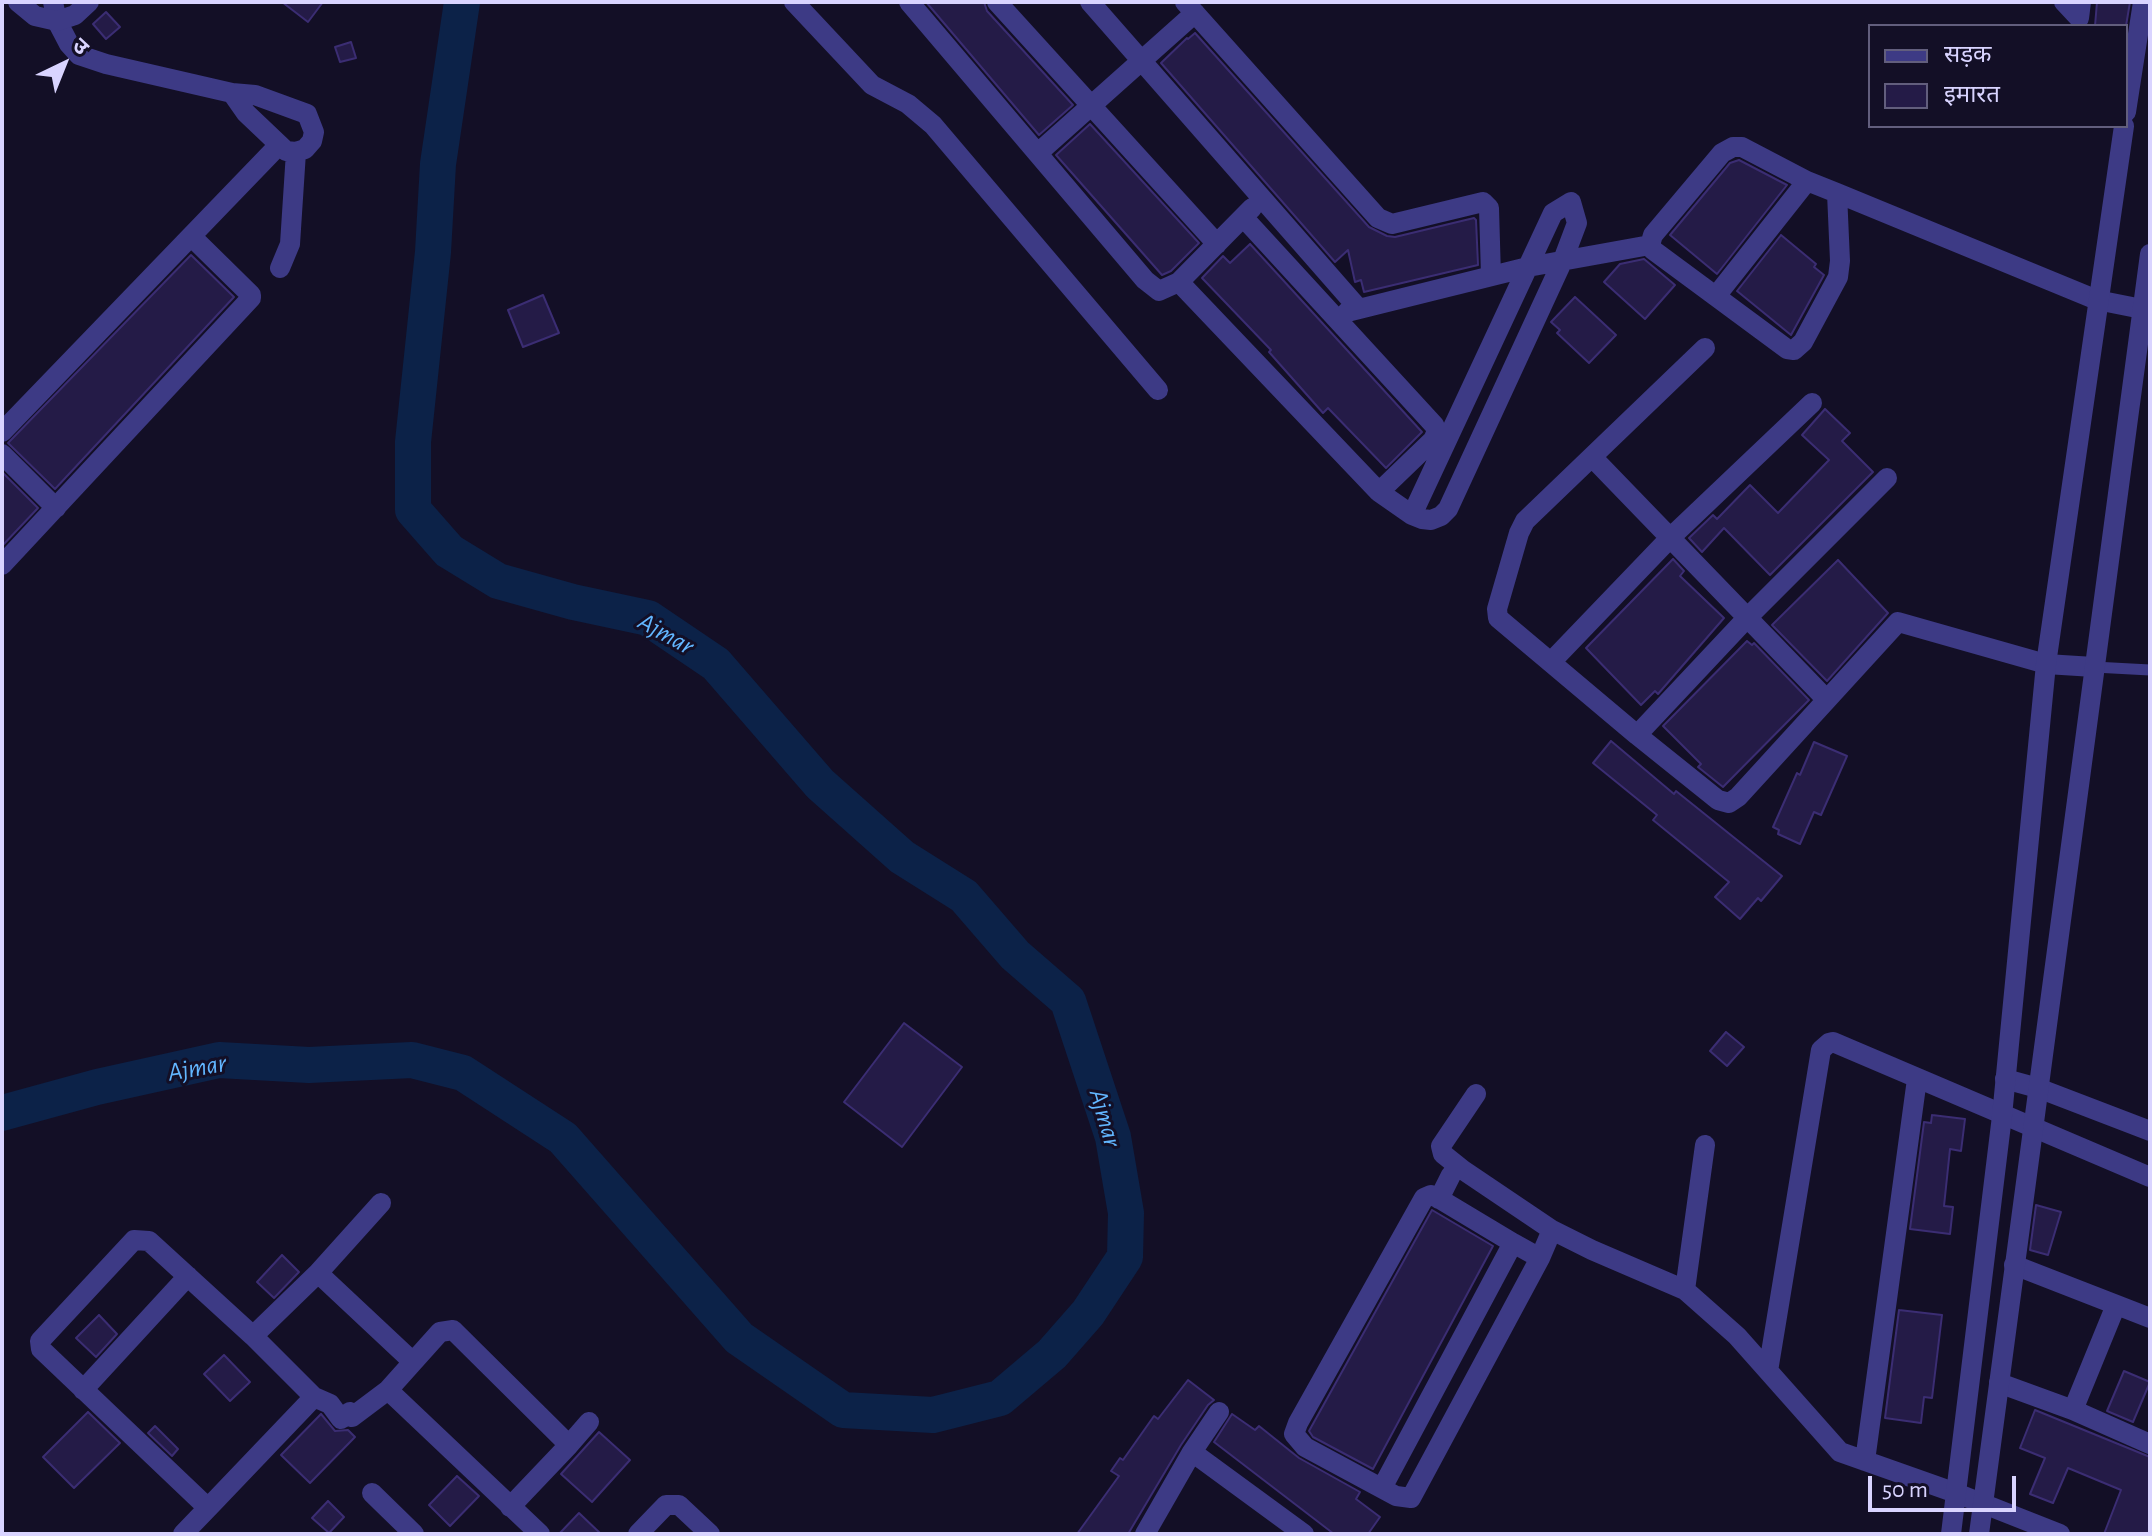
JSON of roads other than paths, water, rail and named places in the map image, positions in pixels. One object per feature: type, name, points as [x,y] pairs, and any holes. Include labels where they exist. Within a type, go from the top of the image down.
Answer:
[{"type":"street","points":[[18,2],[35,16],[55,11],[75,15],[89,2]]},
{"type":"street","points":[[794,2],[872,85],[908,104],[933,125],[1158,390]]},
{"type":"street","points":[[909,2],[1145,280],[1159,291],[1179,282],[1261,200]]},
{"type":"street","points":[[997,2],[1217,244]]},
{"type":"street","points":[[1090,2],[1359,309]]},
{"type":"street","points":[[2064,2],[2079,18],[2081,2]]},
{"type":"street","points":[[2128,99],[2143,2]]},
{"type":"street","points":[[1038,153],[1141,61],[1190,8],[1378,218],[1392,224],[1483,202],[1489,208],[1491,276]]},
{"type":"street","points":[[55,11],[69,44],[79,55],[232,93],[255,95],[307,114],[314,132],[312,141],[305,149],[287,149],[246,113],[232,93]]},
{"type":"street","points":[[1951,1534],[2002,1116],[2046,664],[2124,128]]},
{"type":"street","points":[[1837,193],[1840,269],[1799,347],[1787,349],[1650,245],[1653,235],[1728,149],[1742,147],[1807,181],[1837,193],[2097,300],[2142,309]]},
{"type":"street","points":[[2,432],[191,236],[287,149]]},
{"type":"street","points":[[280,268],[290,244],[287,149]]},
{"type":"street","points":[[1716,296],[1807,181]]},
{"type":"street","points":[[1179,282],[1379,492],[1412,515],[1431,520],[1448,509],[1563,260],[1577,223],[1571,202],[1553,213],[1412,515]]},
{"type":"street","points":[[1243,217],[1437,431],[1433,440],[1379,492]]},
{"type":"street","points":[[2,565],[252,297],[191,236]]},
{"type":"street","points":[[1335,315],[1528,267],[1650,245]]},
{"type":"street","points":[[1979,1534],[2150,254]]},
{"type":"street","points":[[1705,348],[1525,521],[1497,609],[1498,618],[1637,735],[1718,800],[1729,803],[1738,797],[1898,622],[2046,664],[2094,667]]},
{"type":"street","points":[[1551,662],[1670,538],[1812,403]]},
{"type":"street","points":[[1449,436],[1475,449]]},
{"type":"street","points":[[2,454],[56,508]]},
{"type":"street","points":[[1593,458],[1826,699]]},
{"type":"street","points":[[1637,735],[1746,619],[1887,478]]},
{"type":"street","points":[[1768,1371],[1821,1050],[1825,1045],[1833,1042],[2150,1177]]},
{"type":"street","points":[[1865,1461],[1917,1079]]},
{"type":"street","points":[[2005,1079],[2038,1088],[2150,1131]]},
{"type":"street","points":[[1476,1094],[1441,1146],[1443,1154],[1552,1230],[1685,1290],[1737,1336],[1840,1452],[2060,1534]]},
{"type":"street","points":[[1685,1290],[1705,1145]]},
{"type":"street","points":[[1439,1199],[1451,1175]]},
{"type":"street","points":[[1540,1258],[1439,1199],[1431,1195],[1424,1198],[1294,1434],[1305,1447],[1396,1496],[1411,1498],[1540,1258],[1552,1230]]},
{"type":"street","points":[[253,1336],[318,1273],[381,1203]]},
{"type":"street","points":[[208,1508],[41,1349],[40,1341],[134,1240],[149,1241],[253,1336],[314,1397],[330,1404],[341,1419],[350,1412],[352,1417],[388,1390],[440,1332],[453,1330],[569,1445]]},
{"type":"street","points":[[1382,1488],[1513,1243]]},
{"type":"street","points":[[2014,1265],[2150,1318]]},
{"type":"street","points":[[318,1273],[413,1362]]},
{"type":"street","points":[[83,1390],[188,1276]]},
{"type":"street","points":[[2073,1410],[2116,1305]]},
{"type":"street","points":[[1999,1383],[2073,1410],[2150,1444]]},
{"type":"street","points":[[388,1390],[540,1534]]},
{"type":"street","points":[[183,1534],[314,1397]]},
{"type":"street","points":[[1154,1530],[1192,1452],[1219,1412]]},
{"type":"street","points":[[510,1507],[589,1422]]},
{"type":"street","points":[[1192,1452],[1304,1534]]},
{"type":"street","points":[[372,1493],[414,1534]]},
{"type":"street","points":[[638,1534],[666,1505],[679,1505],[710,1534]]},
{"type":"lane","points":[[2094,667],[2150,670]]},
{"type":"waterway","name":"Ajmar","points":[[2,1113],[97,1087],[219,1060],[309,1065],[412,1060],[463,1073],[563,1138],[739,1338],[843,1410],[933,1415],[1000,1398],[1052,1354],[1088,1313],[1125,1257],[1126,1213],[1113,1137],[1068,1001],[1015,955],[964,896],[902,857],[820,784],[716,664],[648,618],[573,602],[498,581],[449,551],[413,510],[413,442],[433,252],[438,164],[462,2]]}]
